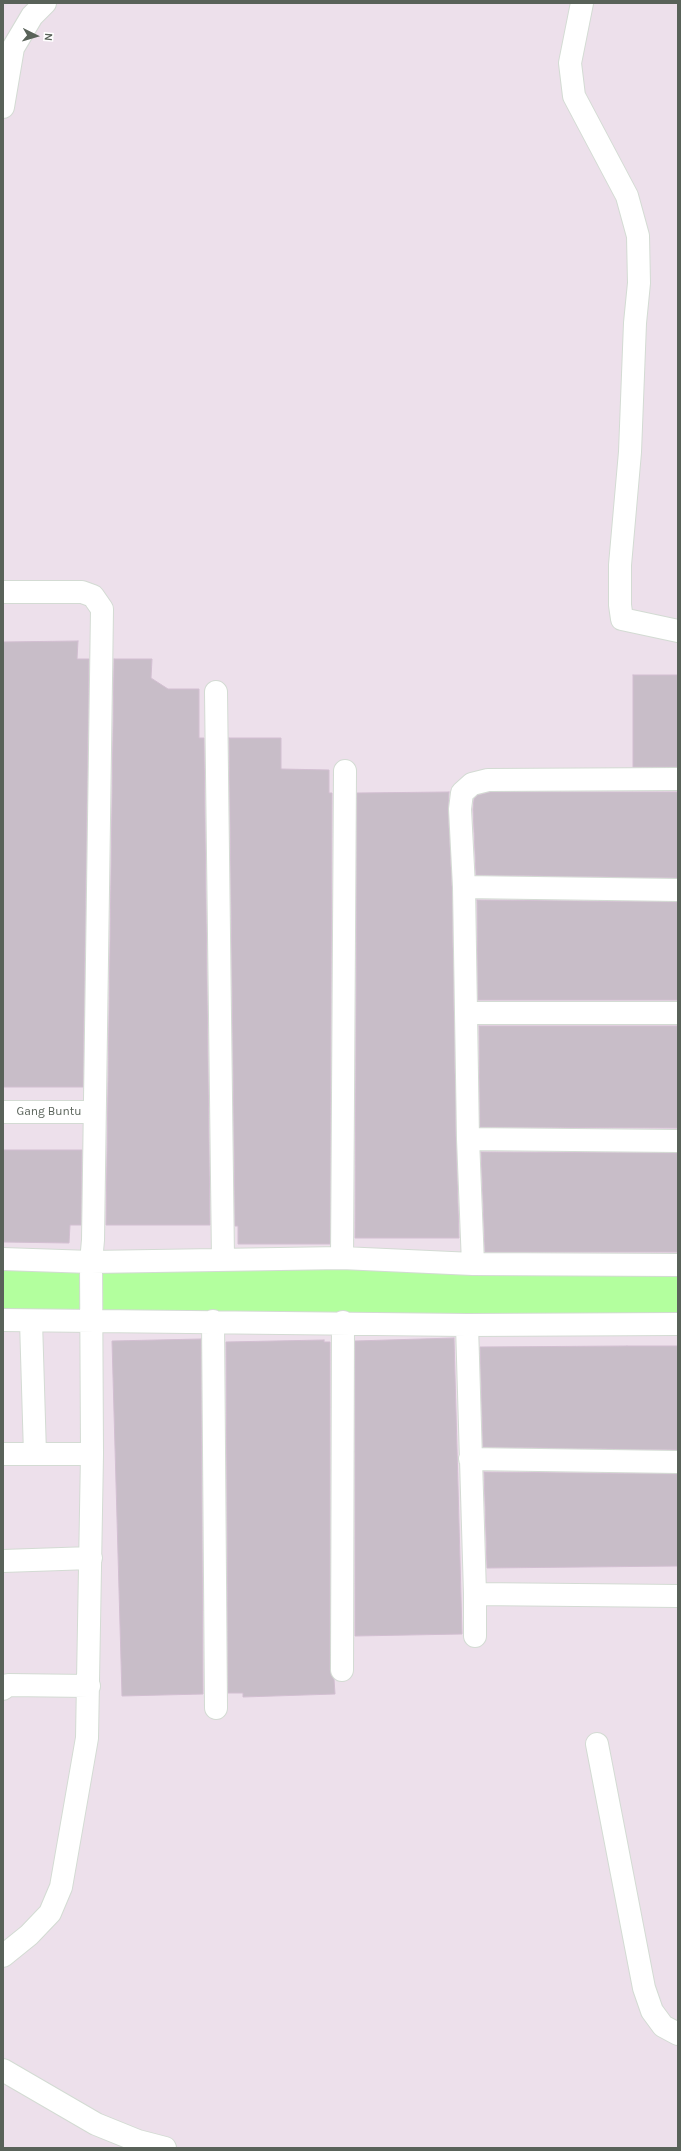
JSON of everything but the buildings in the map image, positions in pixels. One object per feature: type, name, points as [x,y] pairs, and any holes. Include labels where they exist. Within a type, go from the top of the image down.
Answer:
[{"type":"street","points":[[3,107],[13,48],[32,16],[45,3]]},
{"type":"street","points":[[582,3],[570,63],[574,96],[619,178],[627,196],[638,236],[640,283],[635,323],[629,460],[620,565],[620,606],[622,619],[678,631]]},
{"type":"street","points":[[3,592],[82,592],[93,596],[102,609],[91,1262],[93,1321],[92,1454],[87,1738],[61,1887],[50,1913],[29,1936],[3,1956]]},
{"type":"street","points":[[216,692],[223,1259]]},
{"type":"street","points":[[342,1258],[345,771]]},
{"type":"street","points":[[473,1264],[468,1139],[468,1013],[460,809],[462,793],[472,784],[488,780],[678,780]]},
{"type":"street","points":[[464,887],[678,890]]},
{"type":"street","points":[[468,1013],[678,1013]]},
{"type":"street","name":"Gang Buntu","points":[[3,1112],[94,1112]]},
{"type":"street","points":[[468,1139],[678,1140]]},
{"type":"street","points":[[3,1259],[91,1262],[342,1258],[473,1264],[678,1265]]},
{"type":"street","points":[[3,1320],[343,1322],[467,1325],[678,1324]]},
{"type":"street","points":[[31,1320],[34,1454]]},
{"type":"street","points":[[213,1321],[216,1708]]},
{"type":"street","points":[[342,1670],[343,1322]]},
{"type":"street","points":[[467,1325],[475,1594],[474,1636]]},
{"type":"street","points":[[3,1454],[92,1454]]},
{"type":"street","points":[[470,1459],[678,1462]]},
{"type":"street","points":[[3,1561],[91,1558]]},
{"type":"street","points":[[475,1594],[678,1596]]},
{"type":"street","points":[[3,1689],[8,1685],[89,1686]]},
{"type":"street","points":[[597,1744],[644,1988],[652,2012],[663,2026],[678,2034]]},
{"type":"street","points":[[3,2070],[96,2124],[138,2141],[165,2148]]},
{"type":"waterway","points":[[3,1289],[678,1289]]}]
